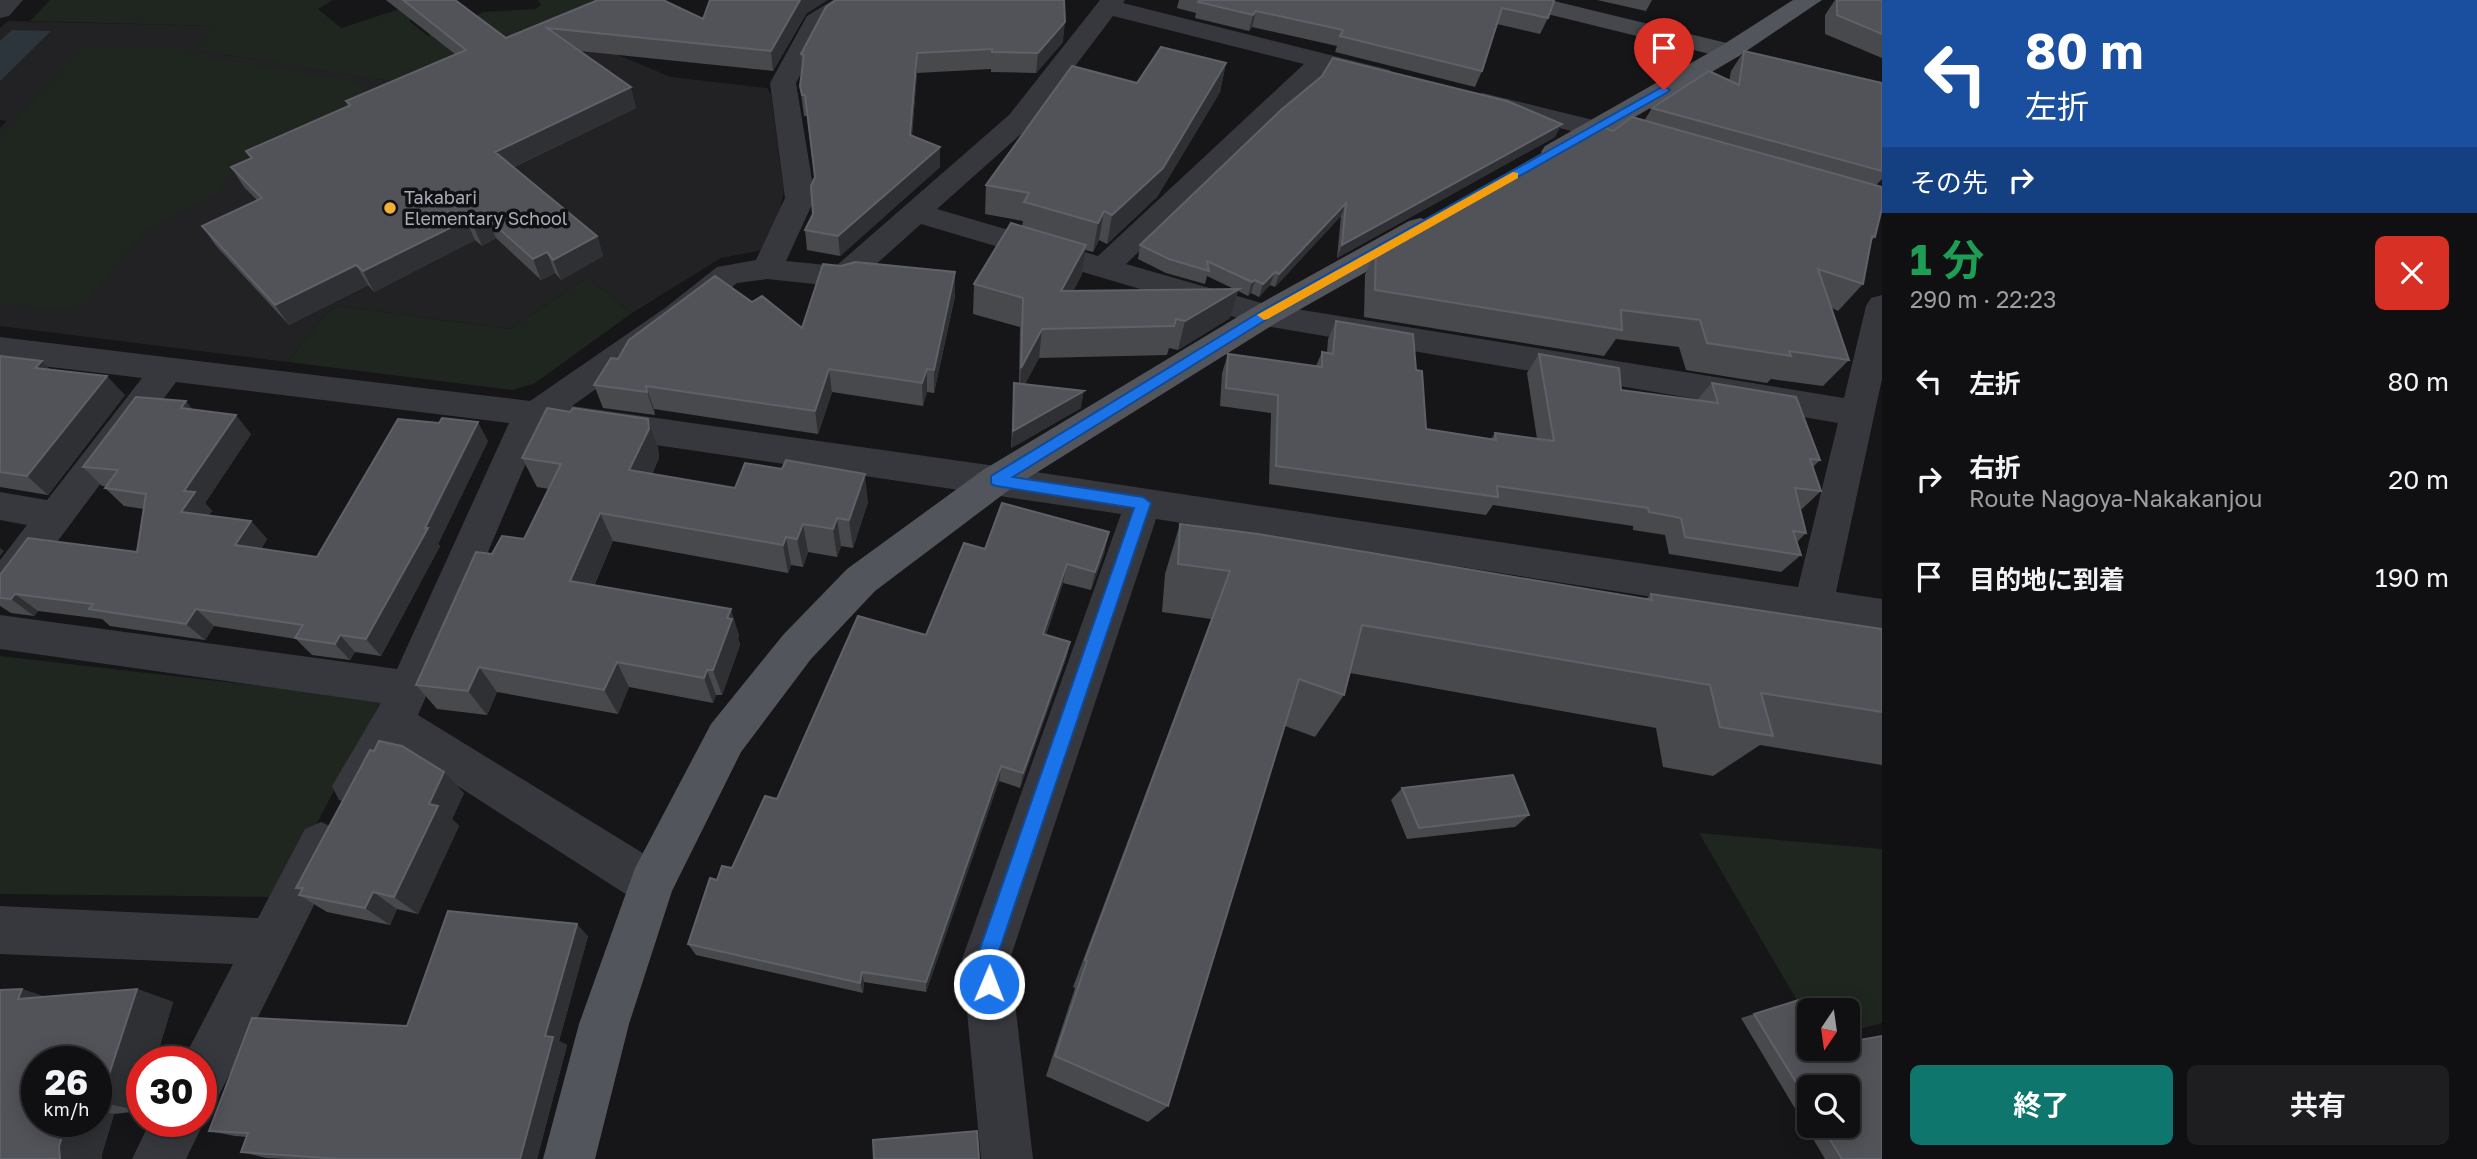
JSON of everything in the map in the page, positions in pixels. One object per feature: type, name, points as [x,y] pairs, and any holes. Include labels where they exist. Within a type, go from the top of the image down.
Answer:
[{"type":"main road","points":[[1527,168],[1730,51],[1810,0]]},
{"type":"main road","points":[[569,1159],[604,1024],[651,884],[726,738],[797,647],[861,580],[996,480],[1265,315],[1444,215]]},
{"type":"street","points":[[0,11],[11,0]]},
{"type":"street","points":[[767,269],[800,198],[783,83],[816,21],[850,0]]},
{"type":"street","points":[[1520,0],[1768,61]]},
{"type":"street","points":[[217,1047],[332,823],[401,705],[533,414],[676,316],[728,274],[767,269],[844,278],[1019,121],[1111,4],[1400,81]]},
{"type":"street","points":[[1102,269],[1321,62]]},
{"type":"street","points":[[1453,93],[1663,146]]},
{"type":"street","points":[[916,213],[1265,315],[1857,413]]},
{"type":"street","points":[[1813,606],[1882,306]]},
{"type":"street","points":[[0,349],[533,414],[996,480],[1882,616]]},
{"type":"street","points":[[0,589],[166,371]]},
{"type":"street","points":[[1007,1159],[986,960],[1143,503]]},
{"type":"street","points":[[0,506],[56,516]]},
{"type":"street","points":[[0,632],[401,705],[651,884]]},
{"type":"street","points":[[0,930],[273,942]]},
{"type":"street","points":[[158,1159],[170,1137]]},
{"type":"shaded area","points":[[50,0],[333,0],[318,9],[341,28],[428,0],[437,9],[409,21],[428,36],[484,12],[535,9],[541,5],[538,0],[602,0],[413,85],[195,50],[216,26],[30,21]]},
{"type":"shaded area","name":"Takabari Elementary School","points":[[8,21],[217,26],[196,50],[413,85],[546,25],[671,77],[767,88],[771,95],[784,191],[777,225],[768,249],[721,258],[632,313],[587,278],[510,329],[337,306],[325,314],[288,362],[0,326],[0,128],[7,121],[0,120],[0,28]]},
{"type":"shaded area","points":[[12,30],[51,31],[0,81],[0,41]]},
{"type":"shaded area","points":[[84,46],[188,49],[185,53],[364,83],[368,106],[237,166],[217,193],[145,231],[79,311],[0,305],[0,137]]},
{"type":"shaded area","points":[[587,278],[632,313],[535,383],[513,390],[288,362],[325,314],[337,306],[510,329]]},
{"type":"shaded area","points":[[0,656],[383,700],[277,897],[0,894]]},
{"type":"shaded area","points":[[1699,833],[1882,849],[1882,1023],[1860,1029],[1860,998],[1797,998],[1797,1000]]},
{"type":"building","points":[[403,0],[455,0],[506,38],[598,0],[663,0],[703,19],[710,0],[800,0],[771,51],[547,28],[631,87],[495,152],[597,236],[553,260],[547,252],[533,259],[487,218],[473,225],[466,220],[363,271],[356,265],[275,305],[202,226],[262,198],[231,167],[252,158],[246,151],[351,105],[346,101],[466,50]]},
{"type":"building","points":[[836,0],[1064,0],[1065,22],[1038,53],[992,52],[992,49],[917,53],[910,135],[940,147],[838,236],[805,230],[813,214],[811,186],[815,177],[805,95],[802,95],[800,86],[804,55],[801,54],[826,7]]},
{"type":"building","points":[[1837,0],[1882,0],[1882,34],[1837,15]]},
{"type":"building","points":[[1554,1],[1548,18],[1502,8],[1482,71],[1340,36],[1343,30],[1256,11],[1253,15],[1198,2]]},
{"type":"building","points":[[1161,47],[1226,63],[1163,168],[1112,215],[1104,211],[1098,223],[1024,202],[1029,193],[986,185],[1072,66],[1137,83]]},
{"type":"building","points":[[1744,51],[1882,83],[1882,171],[1652,108],[1709,71],[1739,85]]},
{"type":"building","points":[[1333,58],[1507,101],[1562,124],[1342,245],[1346,203],[1279,274],[1275,272],[1263,284],[1255,280],[1252,282],[1207,261],[1209,271],[1169,259],[1140,245],[1281,110],[1322,76]]},
{"type":"building","points":[[1632,117],[1882,187],[1882,208],[1875,237],[1872,236],[1863,284],[1818,269],[1849,360],[1789,351],[1791,356],[1707,343],[1700,320],[1621,310],[1622,330],[1375,290],[1376,248],[1595,124],[1613,131]]},
{"type":"building","points":[[1011,223],[1086,245],[1061,291],[1239,289],[1185,321],[1176,319],[1174,326],[1042,329],[1021,368],[1023,298],[974,284]]},
{"type":"building","points":[[855,262],[955,272],[934,370],[927,369],[922,383],[829,369],[815,411],[646,386],[647,392],[594,385],[611,358],[618,359],[629,340],[715,276],[752,302],[762,296],[802,328],[823,264],[841,266]]},
{"type":"building","points":[[1336,321],[1413,334],[1416,370],[1422,371],[1426,429],[1496,440],[1495,433],[1554,441],[1539,354],[1619,368],[1621,390],[1718,403],[1712,383],[1796,397],[1820,460],[1810,459],[1821,491],[1795,488],[1806,533],[1793,531],[1801,555],[1685,537],[1681,518],[1649,512],[1648,508],[1497,486],[1498,497],[1276,466],[1278,395],[1226,388],[1228,354],[1322,367],[1322,352],[1333,354]]},
{"type":"building","points":[[0,356],[42,361],[35,368],[107,376],[27,476],[0,472]]},
{"type":"building","points":[[1014,383],[1084,391],[1013,431]]},
{"type":"building","points":[[136,397],[186,401],[181,408],[236,415],[184,491],[195,492],[181,512],[251,521],[235,545],[317,557],[398,419],[439,423],[442,418],[478,422],[425,528],[428,528],[366,639],[340,635],[335,644],[295,638],[303,625],[196,609],[186,624],[89,609],[93,604],[15,594],[11,599],[0,598],[0,575],[28,538],[137,552],[146,494],[105,488],[118,470],[83,467]]},
{"type":"building","points":[[547,408],[570,412],[573,408],[648,419],[649,429],[629,470],[735,488],[745,463],[782,469],[786,460],[865,474],[849,520],[837,518],[833,529],[803,524],[797,539],[786,537],[783,545],[600,513],[570,581],[731,609],[727,618],[732,619],[713,670],[707,670],[704,678],[617,662],[604,690],[479,667],[468,691],[416,685],[476,552],[492,554],[502,536],[524,539],[561,464],[522,458]]},
{"type":"building","points":[[1002,503],[1109,532],[1095,572],[1067,564],[1043,634],[1070,642],[1023,773],[1001,766],[926,982],[862,972],[860,983],[688,944],[710,878],[717,880],[722,866],[732,868],[765,796],[777,799],[858,616],[926,635],[964,543],[985,549]]},
{"type":"building","points":[[1180,524],[1258,534],[1652,600],[1651,594],[1882,629],[1882,712],[1761,693],[1773,736],[1720,727],[1710,685],[1362,625],[1344,695],[1299,679],[1168,1106],[1055,1056],[1087,961],[1085,960],[1230,571],[1178,564]]},
{"type":"building","points":[[379,741],[402,746],[444,772],[429,804],[438,806],[394,897],[373,892],[365,908],[299,895],[303,888],[296,888],[370,750],[374,751]]},
{"type":"building","points":[[1513,775],[1529,815],[1419,828],[1402,788]]},
{"type":"building","points":[[448,911],[577,924],[545,1036],[553,1037],[520,1159],[340,1159],[241,1152],[248,1133],[217,1131],[217,1110],[252,1018],[407,1026]]},
{"type":"building","points":[[22,989],[18,999],[137,989],[112,1065],[112,1046],[21,1046],[21,1137],[62,1137],[59,1146],[60,1159],[0,1159],[0,990]]},
{"type":"building","points":[[1797,1001],[1797,1061],[1860,1061],[1860,1040],[1882,1036],[1882,1159],[1842,1159],[1829,1138],[1860,1138],[1860,1075],[1797,1075],[1797,1084],[1754,1014]]},
{"type":"building","points":[[977,1131],[979,1159],[874,1159],[873,1140]]},
{"type":"slow traffic","points":[[1264,315],[1513,176]]},
{"type":"place","name":"Takabari Elementary School","points":[[390,208]]},
{"type":"route","points":[[989,984],[986,960],[1143,503],[996,480],[1265,315],[1664,90]]}]
